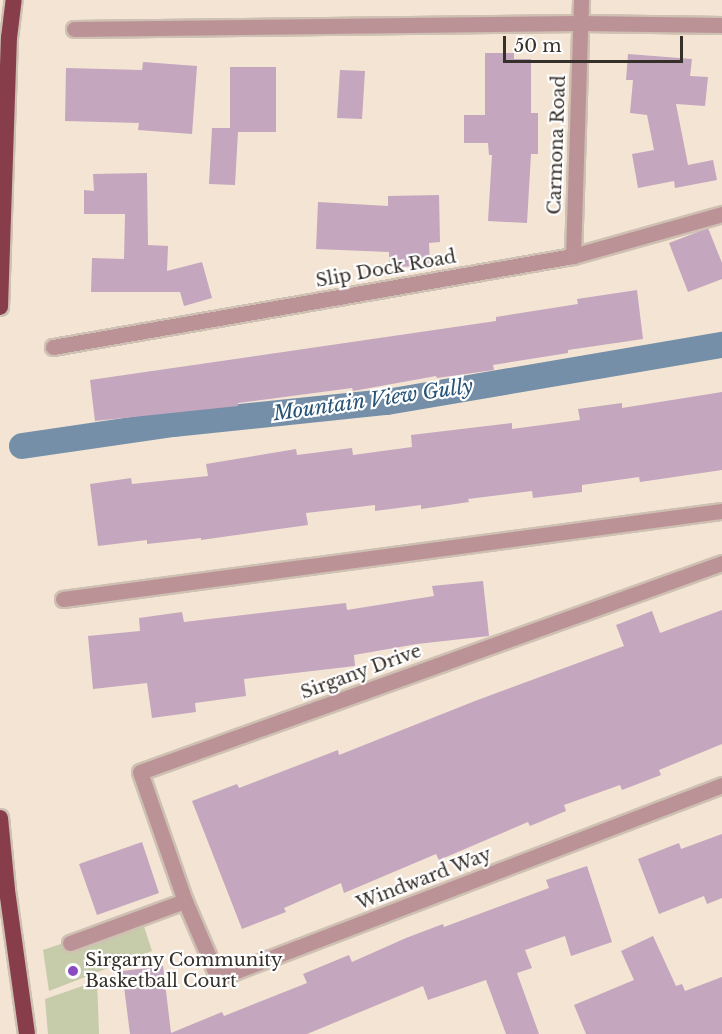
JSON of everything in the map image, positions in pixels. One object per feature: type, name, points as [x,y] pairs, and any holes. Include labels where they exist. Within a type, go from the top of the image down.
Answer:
[{"type":"highway","points":[[0,307],[9,38],[14,0]]},
{"type":"highway","points":[[0,818],[7,890],[27,1034]]},
{"type":"street","name":"Carmona Road","points":[[573,256],[581,0]]},
{"type":"street","points":[[74,29],[580,23],[722,25]]},
{"type":"street","name":"Slip Dock Road","points":[[53,347],[573,256],[722,214]]},
{"type":"street","points":[[63,599],[722,511]]},
{"type":"street","name":"Sirgany Drive","points":[[185,901],[140,772],[722,563]]},
{"type":"street","name":"Windward Way","points":[[185,901],[218,978],[722,785]]},
{"type":"street","points":[[70,942],[185,901]]},
{"type":"green space","name":"Sirgarny Community Basketball Court","points":[[141,917],[152,951],[49,991],[43,950]]},
{"type":"green space","points":[[97,981],[99,1034],[48,1034],[45,999]]},
{"type":"building","points":[[485,53],[514,53],[514,59],[531,59],[531,113],[538,113],[538,154],[531,154],[527,223],[488,221],[492,155],[489,155],[488,143],[464,143],[464,115],[485,115]]},
{"type":"building","points":[[628,54],[692,59],[690,76],[708,77],[705,106],[676,104],[688,165],[713,160],[717,180],[675,188],[674,181],[638,188],[632,154],[654,150],[647,115],[630,113],[633,80],[626,80]]},
{"type":"building","points":[[143,62],[197,66],[192,134],[138,130],[139,123],[65,121],[66,68],[142,70]]},
{"type":"building","points":[[230,67],[276,67],[276,132],[238,132],[235,185],[209,184],[212,128],[230,128]]},
{"type":"building","points":[[340,70],[365,71],[362,119],[337,118]]},
{"type":"building","points":[[147,173],[148,245],[168,246],[167,271],[202,262],[212,298],[184,306],[180,292],[91,292],[92,258],[124,259],[125,214],[84,214],[84,190],[94,191],[93,174]]},
{"type":"building","points":[[439,195],[440,242],[429,243],[430,266],[389,267],[389,252],[316,249],[318,202],[388,206],[388,196]]},
{"type":"building","points":[[708,228],[722,263],[722,279],[688,292],[669,243]]},
{"type":"building","points":[[637,290],[643,339],[568,350],[568,353],[493,365],[494,370],[437,378],[436,376],[353,391],[352,388],[238,403],[238,406],[95,421],[90,380],[496,321],[496,317],[578,304],[577,299]]},
{"type":"building","points":[[722,392],[722,470],[640,482],[639,477],[582,485],[582,492],[533,498],[532,491],[468,499],[469,502],[421,509],[421,505],[375,511],[375,505],[306,513],[308,525],[201,540],[201,538],[147,544],[147,540],[98,546],[90,484],[131,478],[132,484],[208,476],[206,464],[296,449],[297,455],[352,448],[353,455],[412,447],[411,435],[512,423],[512,429],[580,420],[578,409],[622,403],[622,408]]},
{"type":"building","points":[[483,581],[489,636],[417,644],[354,655],[355,666],[244,679],[246,696],[195,703],[196,712],[152,718],[147,683],[93,689],[88,636],[140,631],[139,618],[182,612],[184,622],[346,603],[347,610],[434,596],[432,586]]},
{"type":"building","points":[[722,610],[722,744],[659,770],[661,775],[622,790],[620,785],[564,805],[566,811],[530,826],[528,822],[439,860],[436,854],[344,893],[341,883],[284,908],[286,912],[242,929],[192,801],[237,784],[239,788],[338,750],[339,755],[475,701],[624,646],[616,625],[652,611],[660,633]]},
{"type":"building","points":[[722,834],[722,898],[707,904],[704,896],[659,914],[638,859],[679,843],[681,849]]},
{"type":"building","points":[[142,842],[159,893],[97,915],[79,864]]},
{"type":"building","points":[[587,866],[612,942],[571,956],[565,936],[525,950],[532,968],[517,973],[539,1034],[506,1034],[486,980],[428,1000],[423,986],[307,1034],[130,1034],[122,971],[163,966],[171,1033],[222,1012],[224,1016],[307,983],[303,974],[349,955],[352,962],[443,924],[444,927],[549,888],[546,880]]},
{"type":"building","points":[[653,936],[676,986],[682,984],[685,991],[722,977],[722,1034],[586,1034],[574,1005],[634,980],[621,951]]},
{"type":"waterway","name":"Mountain View Gully","points":[[22,446],[173,424],[387,402],[722,345]]},
{"type":"place","name":"Sirgarny Community Basketball Court","points":[[73,971]]}]
